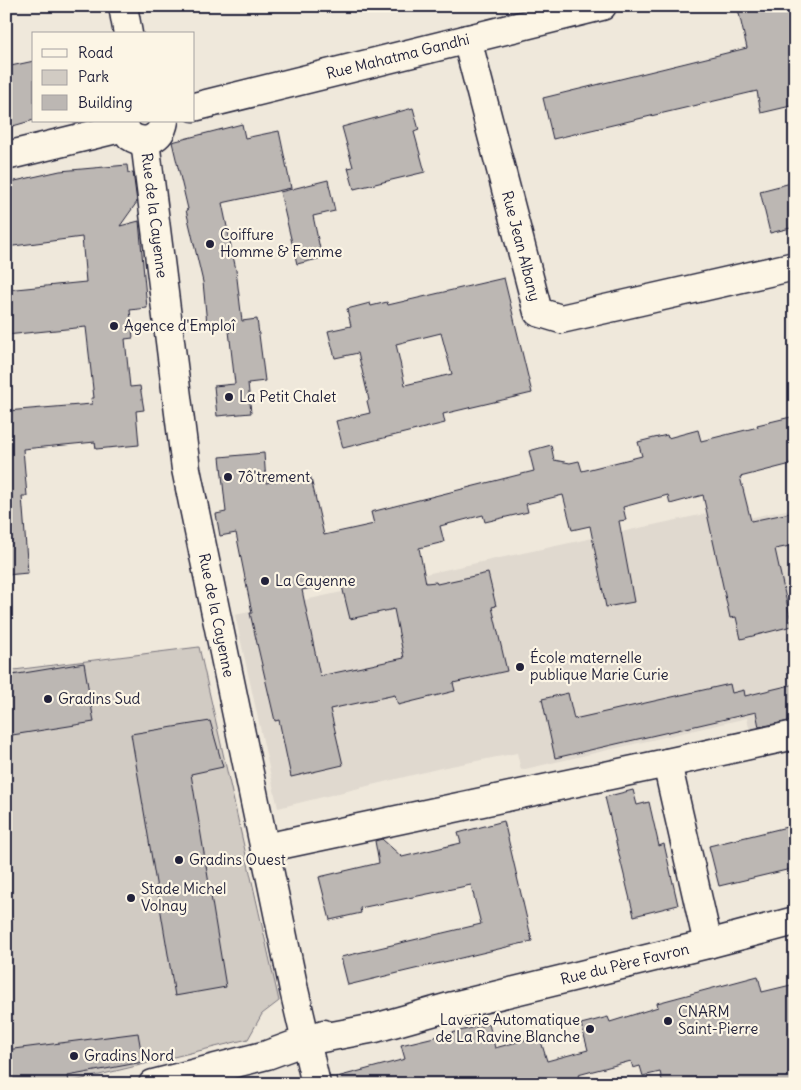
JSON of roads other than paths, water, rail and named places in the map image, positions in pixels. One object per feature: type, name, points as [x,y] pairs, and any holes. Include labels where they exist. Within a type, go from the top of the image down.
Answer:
[{"type":"street","points":[[123,6],[128,32]]},
{"type":"street","name":"Rue Mahatma Gandhi","points":[[195,107],[602,6]]},
{"type":"street","name":"Rue Jean Albany","points":[[467,39],[538,312],[561,319],[795,266]]},
{"type":"street","points":[[6,156],[131,130],[156,137],[160,133],[164,122]]},
{"type":"street","name":"Rue de la Cayenne","points":[[131,130],[186,468],[316,1084]]},
{"type":"street","points":[[265,848],[795,735]]},
{"type":"street","points":[[667,763],[708,944]]},
{"type":"street","name":"Rue du Père Favron","points":[[153,1084],[267,1055],[306,1041],[375,1028],[453,1006],[795,921]]},
{"type":"place","name":"Coiffure Homme & Femme","points":[[210,244]]},
{"type":"place","name":"Agence d'Emploî","points":[[114,326]]},
{"type":"place","name":"La Petit Chalet","points":[[229,397]]},
{"type":"place","name":"7ô'trement","points":[[228,477]]},
{"type":"place","name":"La Cayenne","points":[[265,581]]},
{"type":"place","name":"École maternelle publique Marie Curie","points":[[520,667]]},
{"type":"place","name":"Gradins Sud","points":[[48,699]]},
{"type":"place","name":"Gradins Ouest","points":[[179,860]]},
{"type":"place","name":"Stade Michel Volnay","points":[[131,898]]},
{"type":"place","name":"CNARM Saint-Pierre","points":[[668,1021]]},
{"type":"place","name":"Laverie Automatique de La Ravine Blanche","points":[[590,1029]]},
{"type":"place","name":"Gradins Nord","points":[[74,1056]]}]
